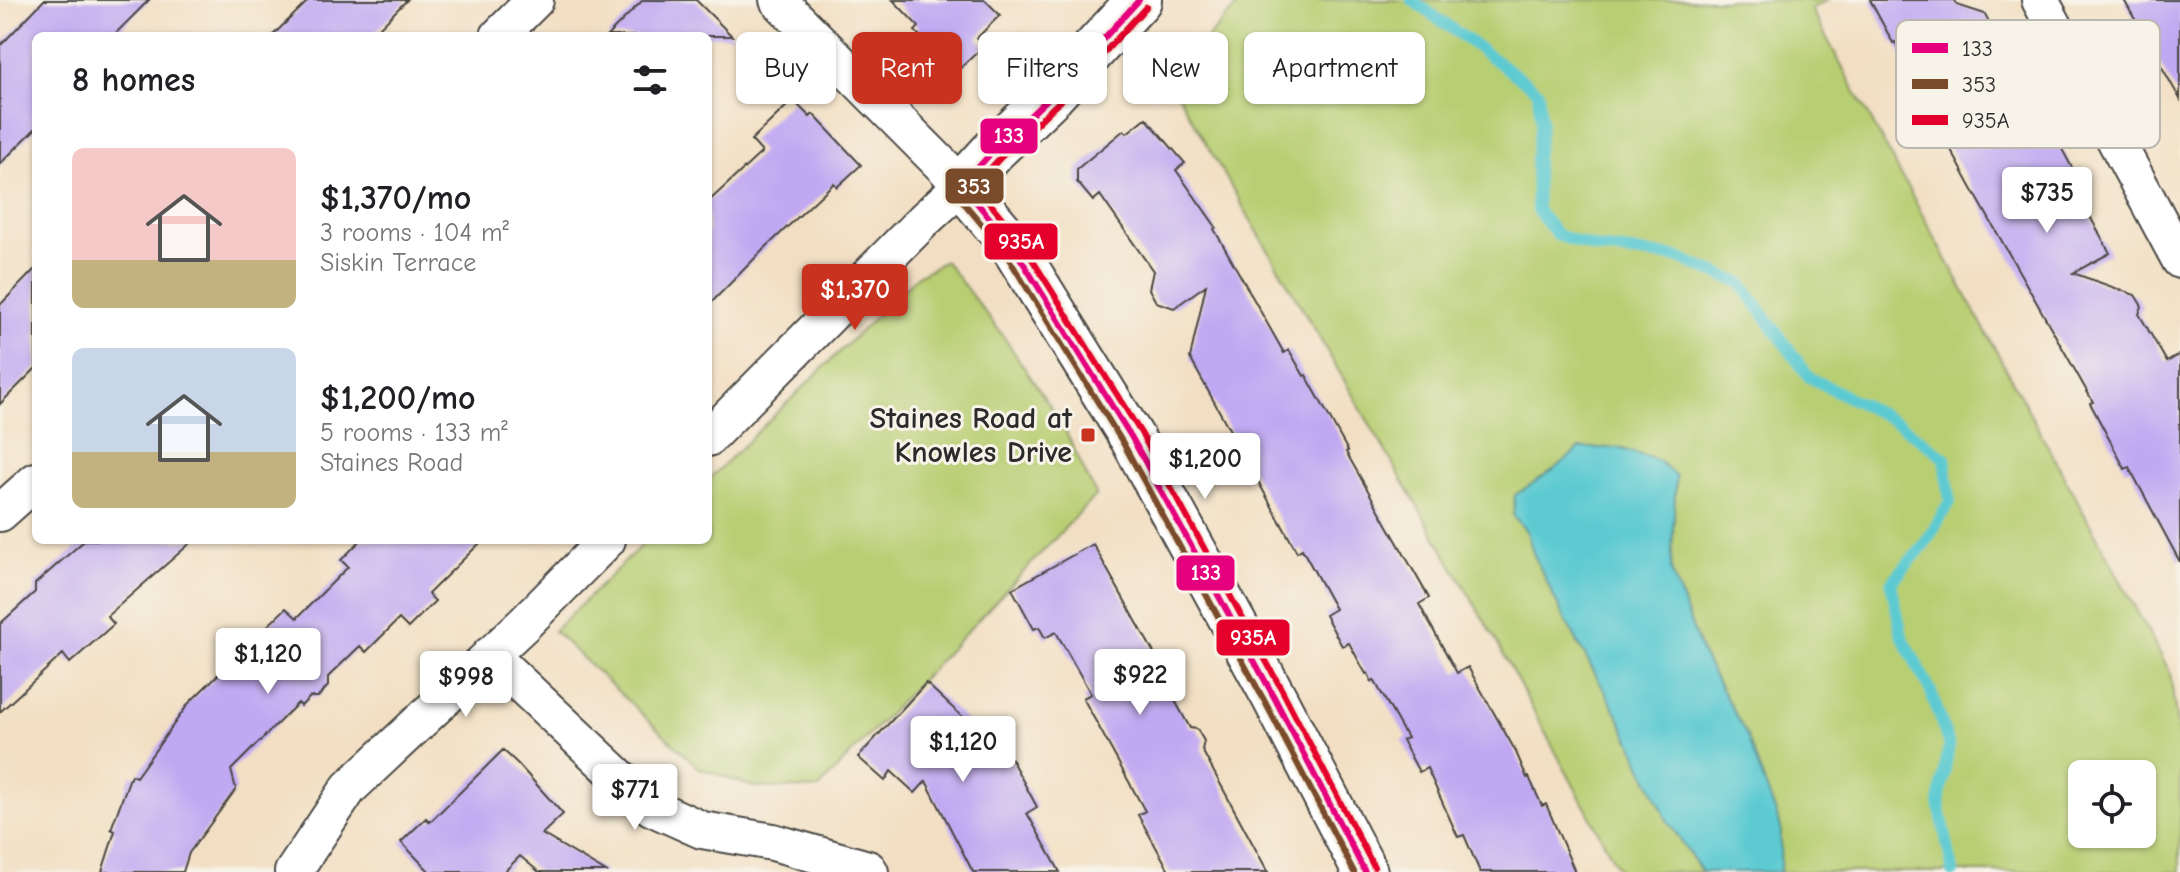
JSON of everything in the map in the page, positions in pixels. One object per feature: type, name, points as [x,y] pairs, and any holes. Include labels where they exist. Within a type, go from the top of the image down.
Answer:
[{"type":"street","points":[[503,32],[535,0]]},
{"type":"street","points":[[778,0],[962,185],[1012,245],[1132,438],[1274,697],[1365,872]]},
{"type":"street","points":[[712,434],[1054,93],[1139,0]]},
{"type":"street","points":[[2040,0],[2051,20]]},
{"type":"street","points":[[2120,148],[2180,260]]},
{"type":"street","points":[[0,513],[32,485]]},
{"type":"street","points":[[293,872],[349,788],[524,624],[603,544]]},
{"type":"street","points":[[490,655],[651,807],[702,830],[773,842],[870,872]]},
{"type":"green space","points":[[1242,0],[1827,0],[1811,9],[2170,672],[2180,747],[2180,872],[1620,872],[1495,639],[1183,104],[1228,104],[1228,32],[1213,32]]},
{"type":"green space","points":[[945,261],[1001,333],[1062,424],[1096,495],[818,789],[753,787],[699,768],[554,631],[643,544],[712,544],[712,476],[917,276]]},
{"type":"water","points":[[1580,448],[1619,448],[1657,460],[1676,476],[1671,570],[1703,656],[1747,736],[1781,827],[1780,872],[1702,872],[1667,820],[1621,721],[1560,610],[1533,553],[1527,532],[1513,515],[1515,495]]},
{"type":"building","points":[[44,0],[149,0],[117,32],[32,32],[32,132],[0,164],[0,46]]},
{"type":"building","points":[[309,0],[407,0],[375,32],[276,32]]},
{"type":"building","points":[[643,0],[696,0],[732,36],[712,36],[712,32],[611,32]]},
{"type":"building","points":[[893,0],[985,0],[1000,15],[983,32],[978,32],[978,52],[962,66],[962,32],[916,32],[919,27]]},
{"type":"building","points":[[1870,0],[1955,0],[1957,5],[1985,14],[1988,20],[1896,20],[1896,44]]},
{"type":"building","points":[[2124,0],[2180,0],[2180,99],[2160,64],[2160,20],[2135,20]]},
{"type":"building","points":[[789,104],[797,104],[810,117],[813,114],[861,165],[837,187],[834,183],[712,302],[712,198],[762,152],[751,140]]},
{"type":"building","points":[[1146,118],[1185,163],[1176,170],[1216,227],[1214,229],[1284,353],[1289,350],[1306,375],[1429,598],[1419,604],[1457,673],[1468,667],[1516,752],[1542,806],[1546,804],[1575,872],[1480,872],[1464,835],[1458,837],[1427,768],[1419,772],[1402,740],[1407,738],[1374,680],[1372,682],[1366,674],[1349,643],[1342,646],[1325,615],[1335,609],[1302,549],[1297,552],[1190,358],[1206,285],[1174,308],[1156,302],[1149,289],[1153,271],[1100,195],[1093,201],[1077,182],[1077,169],[1124,130],[1127,133]]},
{"type":"building","points":[[1950,148],[2061,148],[2076,175],[2070,180],[2110,253],[2073,273],[2135,295],[2142,306],[2139,314],[2167,362],[2180,354],[2180,562],[2129,467],[2125,469],[2090,403],[2093,402]]},
{"type":"building","points":[[32,272],[32,372],[0,404],[0,305]]},
{"type":"building","points":[[80,544],[189,544],[107,616],[114,624],[70,663],[63,654],[0,712],[0,624],[35,592],[35,584]]},
{"type":"building","points":[[357,544],[479,544],[428,594],[435,601],[408,628],[399,619],[366,652],[360,646],[328,677],[328,686],[318,697],[310,697],[301,706],[298,703],[231,770],[236,789],[189,853],[183,872],[102,872],[115,831],[111,829],[131,775],[136,777],[189,703],[286,608],[297,618],[348,567],[341,560]]},
{"type":"building","points":[[1093,544],[1158,660],[1163,661],[1171,676],[1167,686],[1190,728],[1197,729],[1204,741],[1202,750],[1268,872],[1170,872],[1138,815],[1145,811],[1083,698],[1091,694],[1056,632],[1045,638],[1039,627],[1034,629],[1012,589]]},
{"type":"building","points":[[926,683],[999,751],[1005,748],[1037,807],[1027,813],[1060,872],[973,872],[926,781],[915,793],[891,771],[885,781],[858,757]]},
{"type":"building","points":[[503,750],[563,814],[542,834],[606,872],[539,872],[520,856],[504,872],[430,872],[401,842],[426,818],[430,822]]},
{"type":"waterway","points":[[1412,0],[1538,91],[1541,123],[1536,158],[1537,210],[1557,235],[1595,248],[1676,257],[1741,283],[1809,377],[1900,424],[1945,458],[1950,502],[1924,545],[1891,583],[1902,636],[1931,692],[1949,745],[1939,803],[1953,872]]},
{"type":"transit line","name":"133","points":[[962,185],[1054,93],[1139,0]]},
{"type":"transit line","name":"353","points":[[969,192],[1061,100],[1146,7]]},
{"type":"transit line","name":"935A","points":[[1146,7],[1061,100],[975,185],[1020,240],[1141,433],[1283,692],[1374,867]]},
{"type":"transit line","name":"133","points":[[962,185],[1012,245],[1132,438],[1274,697],[1365,872]]},
{"type":"transit line","name":"353","points":[[954,191],[1004,251],[1123,443],[1354,872]]},
{"type":"place","name":"Staines Road at Knowles Drive","points":[[1088,435]]}]
